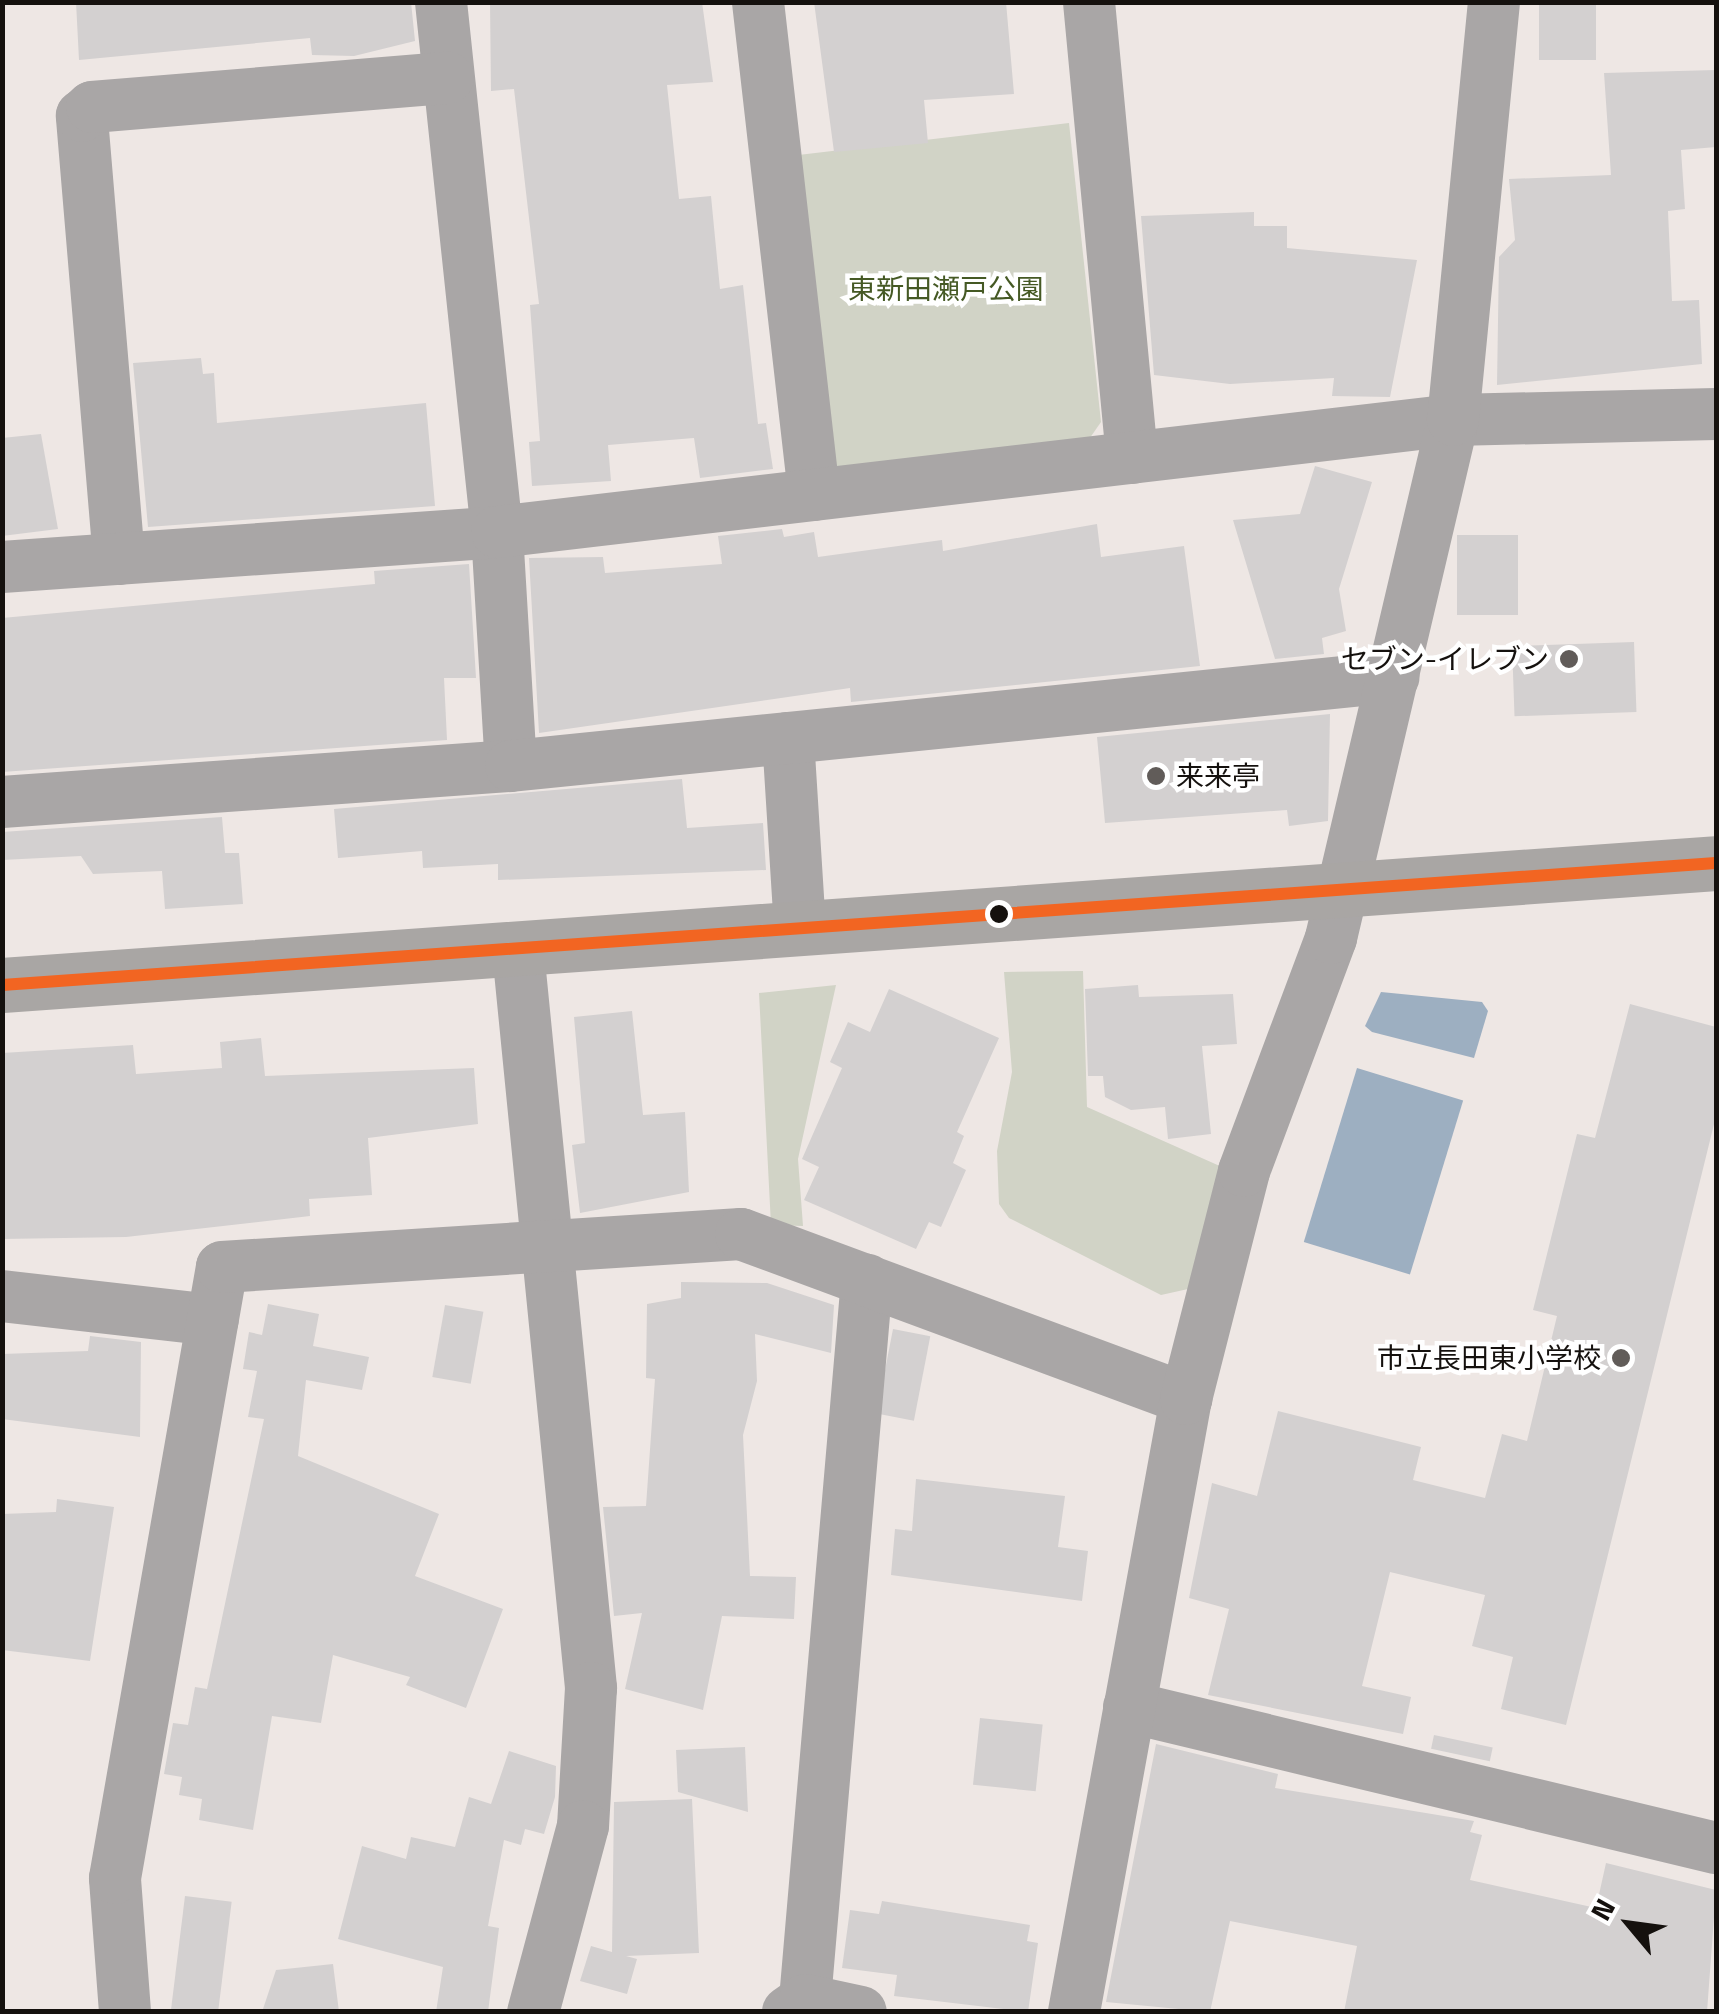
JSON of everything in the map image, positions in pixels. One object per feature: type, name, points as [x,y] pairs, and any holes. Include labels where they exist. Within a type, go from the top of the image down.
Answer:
[{"type":"street","points":[[441,2],[497,532],[510,766]]},
{"type":"street","points":[[758,2],[814,496]]},
{"type":"street","points":[[1089,2],[1132,458]]},
{"type":"street","points":[[1074,2012],[1186,1399],[1244,1171],[1344,890],[1453,420],[1494,2]]},
{"type":"street","points":[[119,559],[82,116],[92,107],[448,78]]},
{"type":"street","points":[[2,567],[497,532],[1453,420],[1716,414]]},
{"type":"street","points":[[2,802],[510,766],[1394,677]]},
{"type":"street","points":[[788,738],[800,930]]},
{"type":"street","points":[[2,985],[1716,863]]},
{"type":"street","points":[[518,951],[591,1688],[584,1826],[533,2012]]},
{"type":"street","points":[[125,2012],[115,1878],[222,1267],[549,1252],[741,1234],[1186,1399]]},
{"type":"street","points":[[861,2012],[796,2006],[867,1280]]},
{"type":"street","points":[[2,1296],[213,1320]]},
{"type":"street","points":[[1129,1707],[1716,1848]]},
{"type":"green space","name":"東新田瀬戸公園","points":[[1069,123],[1101,422],[1085,445],[826,474],[790,156]]},
{"type":"green space","points":[[1083,971],[1087,1107],[1222,1167],[1188,1289],[1161,1295],[1009,1218],[999,1204],[997,1151],[1012,1072],[1004,972]]},
{"type":"green space","points":[[836,985],[798,1159],[803,1226],[771,1225],[759,993]]},
{"type":"water","points":[[1381,992],[1482,1002],[1488,1011],[1474,1058],[1372,1032],[1365,1026]]},
{"type":"water","points":[[1357,1068],[1463,1100],[1410,1275],[1304,1242]]},
{"type":"building","points":[[76,2],[411,2],[415,41],[354,56],[312,55],[310,38],[79,60]]},
{"type":"building","points":[[490,2],[702,2],[713,82],[667,85],[679,199],[711,196],[720,289],[743,285],[758,424],[766,423],[773,469],[700,478],[694,438],[608,445],[611,481],[532,486],[529,442],[540,441],[530,305],[539,304],[514,89],[491,91]]},
{"type":"building","points":[[814,2],[1006,2],[1014,94],[924,100],[928,143],[834,152]]},
{"type":"building","points":[[1539,2],[1596,2],[1596,60],[1539,60]]},
{"type":"building","points":[[1716,70],[1716,147],[1681,150],[1685,209],[1668,211],[1672,301],[1699,300],[1702,364],[1497,385],[1499,257],[1515,240],[1509,179],[1611,175],[1604,73]]},
{"type":"building","points":[[1254,212],[1254,226],[1287,226],[1287,248],[1417,260],[1390,397],[1332,396],[1334,378],[1230,384],[1154,375],[1141,216]]},
{"type":"building","points":[[201,358],[203,374],[214,373],[217,423],[426,403],[435,506],[148,527],[133,363]]},
{"type":"building","points":[[41,434],[58,529],[2,536],[2,438]]},
{"type":"building","points":[[1315,466],[1372,482],[1339,589],[1346,631],[1322,638],[1324,654],[1275,659],[1233,520],[1300,514]]},
{"type":"building","points":[[1097,524],[1101,557],[1184,546],[1200,666],[851,702],[850,688],[539,733],[529,558],[603,557],[605,573],[722,564],[718,536],[782,529],[784,537],[814,532],[818,557],[942,540],[943,551]]},
{"type":"building","points":[[1457,535],[1518,535],[1518,615],[1457,615]]},
{"type":"building","points":[[469,564],[476,678],[444,678],[447,740],[2,772],[2,618],[375,584],[374,571]]},
{"type":"building","points":[[1634,642],[1636,712],[1515,716],[1512,646]]},
{"type":"building","points":[[1330,714],[1328,821],[1289,826],[1287,810],[1105,823],[1097,737]]},
{"type":"building","points":[[682,779],[687,828],[763,823],[766,870],[498,880],[498,864],[423,868],[422,851],[338,858],[334,809]]},
{"type":"building","points":[[222,817],[225,853],[239,853],[243,904],[165,909],[162,871],[93,874],[81,856],[2,860],[2,832]]},
{"type":"building","points":[[1138,985],[1139,997],[1233,994],[1237,1044],[1202,1046],[1211,1134],[1168,1139],[1165,1107],[1131,1110],[1105,1097],[1103,1076],[1088,1076],[1085,989]]},
{"type":"building","points":[[889,989],[999,1038],[957,1132],[964,1136],[953,1163],[966,1170],[941,1227],[929,1222],[916,1249],[804,1200],[819,1167],[802,1159],[842,1068],[830,1062],[848,1022],[870,1032]]},
{"type":"building","points":[[1630,1004],[1716,1027],[1716,1116],[1566,1725],[1501,1709],[1513,1657],[1472,1646],[1485,1595],[1390,1572],[1362,1686],[1411,1697],[1403,1734],[1208,1695],[1229,1609],[1189,1598],[1212,1483],[1257,1496],[1278,1411],[1421,1447],[1413,1480],[1485,1498],[1502,1434],[1527,1441],[1557,1316],[1533,1310],[1577,1134],[1595,1138]]},
{"type":"building","points":[[632,1011],[643,1115],[685,1112],[689,1192],[580,1213],[572,1145],[585,1143],[574,1017]]},
{"type":"building","points":[[261,1038],[265,1076],[474,1068],[478,1124],[368,1138],[372,1195],[309,1199],[310,1216],[126,1237],[2,1239],[2,1053],[133,1045],[136,1074],[222,1068],[220,1042]]},
{"type":"building","points":[[681,1282],[767,1283],[834,1305],[831,1353],[755,1334],[757,1381],[743,1435],[750,1576],[796,1577],[794,1619],[722,1616],[703,1710],[625,1689],[642,1613],[614,1616],[603,1507],[646,1506],[655,1379],[646,1378],[647,1304],[681,1298]]},
{"type":"building","points":[[268,1304],[319,1314],[313,1346],[369,1357],[362,1390],[306,1380],[298,1456],[439,1514],[415,1576],[503,1609],[466,1708],[406,1685],[410,1677],[333,1655],[321,1723],[272,1716],[253,1830],[199,1820],[202,1799],[179,1795],[182,1777],[164,1774],[173,1723],[188,1725],[195,1687],[207,1689],[264,1419],[248,1417],[257,1371],[243,1369],[249,1332],[262,1335]]},
{"type":"building","points":[[445,1305],[483,1312],[471,1384],[432,1377]]},
{"type":"building","points":[[893,1329],[930,1336],[914,1421],[877,1413]]},
{"type":"building","points":[[90,1336],[141,1342],[140,1437],[2,1419],[2,1354],[88,1351]]},
{"type":"building","points":[[916,1479],[1065,1496],[1058,1547],[1088,1551],[1082,1601],[891,1575],[895,1529],[912,1531]]},
{"type":"building","points":[[57,1499],[114,1507],[90,1661],[2,1650],[2,1514],[56,1512]]},
{"type":"building","points":[[980,1718],[1043,1725],[1036,1791],[973,1785]]},
{"type":"building","points":[[1434,1735],[1493,1747],[1490,1761],[1431,1749]]},
{"type":"building","points":[[1156,1744],[1278,1774],[1275,1788],[1474,1821],[1470,1832],[1482,1835],[1470,1880],[1596,1908],[1606,1863],[1716,1890],[1707,2012],[1344,2012],[1357,1946],[1230,1921],[1210,2012],[1106,2002]]},
{"type":"building","points":[[745,1747],[748,1812],[678,1792],[676,1750]]},
{"type":"building","points":[[509,1751],[556,1766],[555,1797],[544,1834],[525,1829],[521,1845],[504,1840],[488,1926],[499,1928],[488,2012],[436,2012],[443,1967],[338,1939],[362,1846],[406,1859],[411,1837],[455,1847],[469,1797],[491,1804]]},
{"type":"building","points":[[692,1799],[699,1953],[626,1956],[637,1959],[627,1994],[580,1981],[591,1946],[612,1952],[614,1802]]},
{"type":"building","points":[[185,1896],[232,1902],[218,2012],[171,2012]]},
{"type":"building","points":[[882,1901],[1030,1925],[1027,1941],[1038,1943],[1028,2012],[894,1996],[897,1975],[842,1968],[850,1910],[879,1914]]},
{"type":"building","points":[[333,1964],[339,2012],[262,2012],[276,1970]]},
{"type":"transit line","points":[[2,985],[1716,863]]},
{"type":"place","name":"セブン-イレブン","points":[[1569,659]]},
{"type":"place","name":"来来亭","points":[[1156,776]]},
{"type":"place","name":"市立長田東小学校","points":[[1621,1358]]}]
